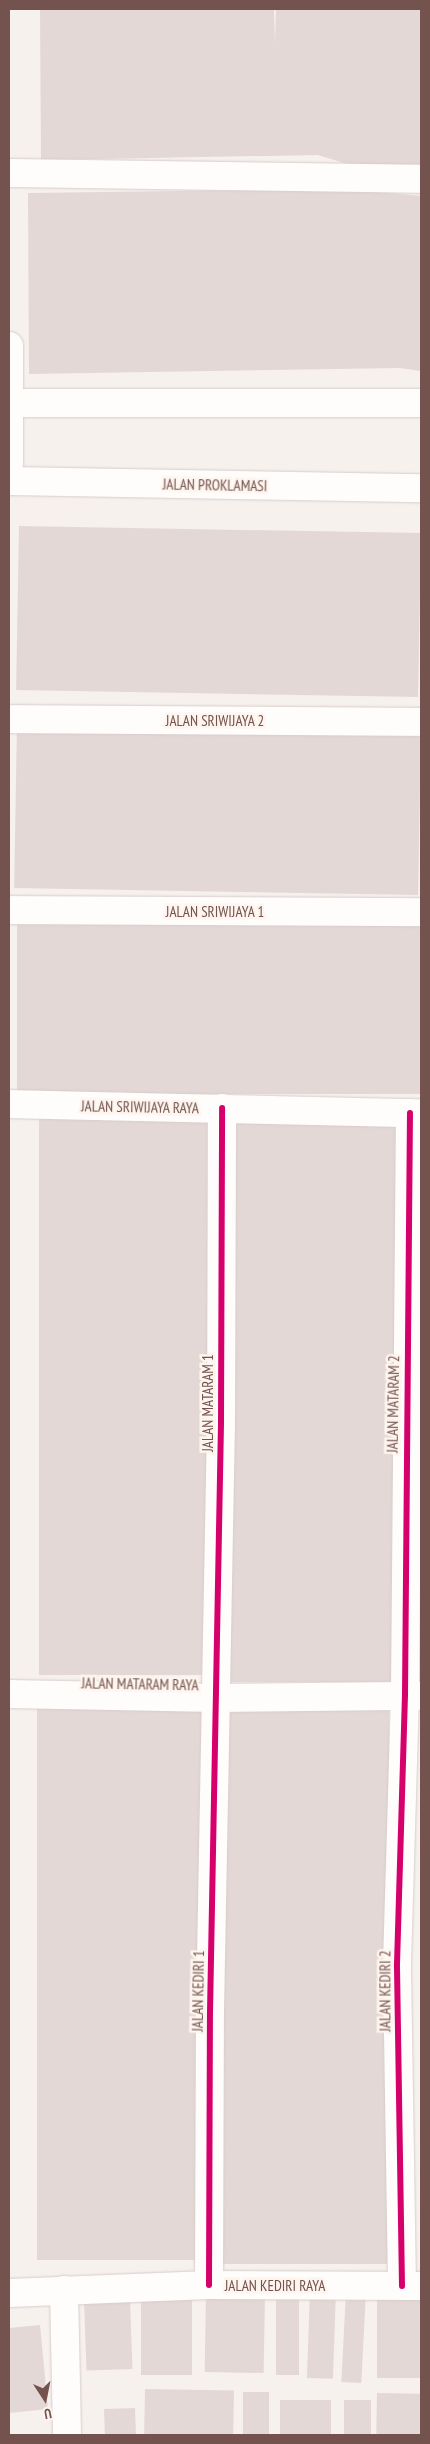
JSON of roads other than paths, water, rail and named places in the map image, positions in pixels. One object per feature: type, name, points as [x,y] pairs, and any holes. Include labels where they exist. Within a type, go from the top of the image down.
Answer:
[{"type":"street","points":[[9,173],[421,178]]},
{"type":"street","points":[[9,346],[9,464]]},
{"type":"street","points":[[9,403],[421,403]]},
{"type":"street","name":"JALAN PROKLAMASI","points":[[9,481],[421,488]]},
{"type":"street","name":"JALAN SRIWIJAYA 2","points":[[9,720],[421,722]]},
{"type":"street","name":"JALAN SRIWIJAYA 1","points":[[9,910],[421,912]]},
{"type":"street","name":"JALAN SRIWIJAYA RAYA","points":[[9,1104],[416,1113]]},
{"type":"street","name":"JALAN MATARAM 1","points":[[216,1698],[221,1412],[222,1108]]},
{"type":"street","name":"JALAN MATARAM 2","points":[[413,1695],[416,1113]]},
{"type":"street","name":"JALAN MATARAM RAYA","points":[[9,1694],[216,1698],[413,1695]]},
{"type":"street","name":"JALAN KEDIRI 2","points":[[412,2286],[397,1964],[413,1695]]},
{"type":"street","name":"JALAN KEDIRI 1","points":[[209,2285],[216,1698]]},
{"type":"street","name":"JALAN KEDIRI RAYA","points":[[9,2293],[209,2285],[412,2286]]},
{"type":"street","points":[[64,2290],[67,2435]]}]
